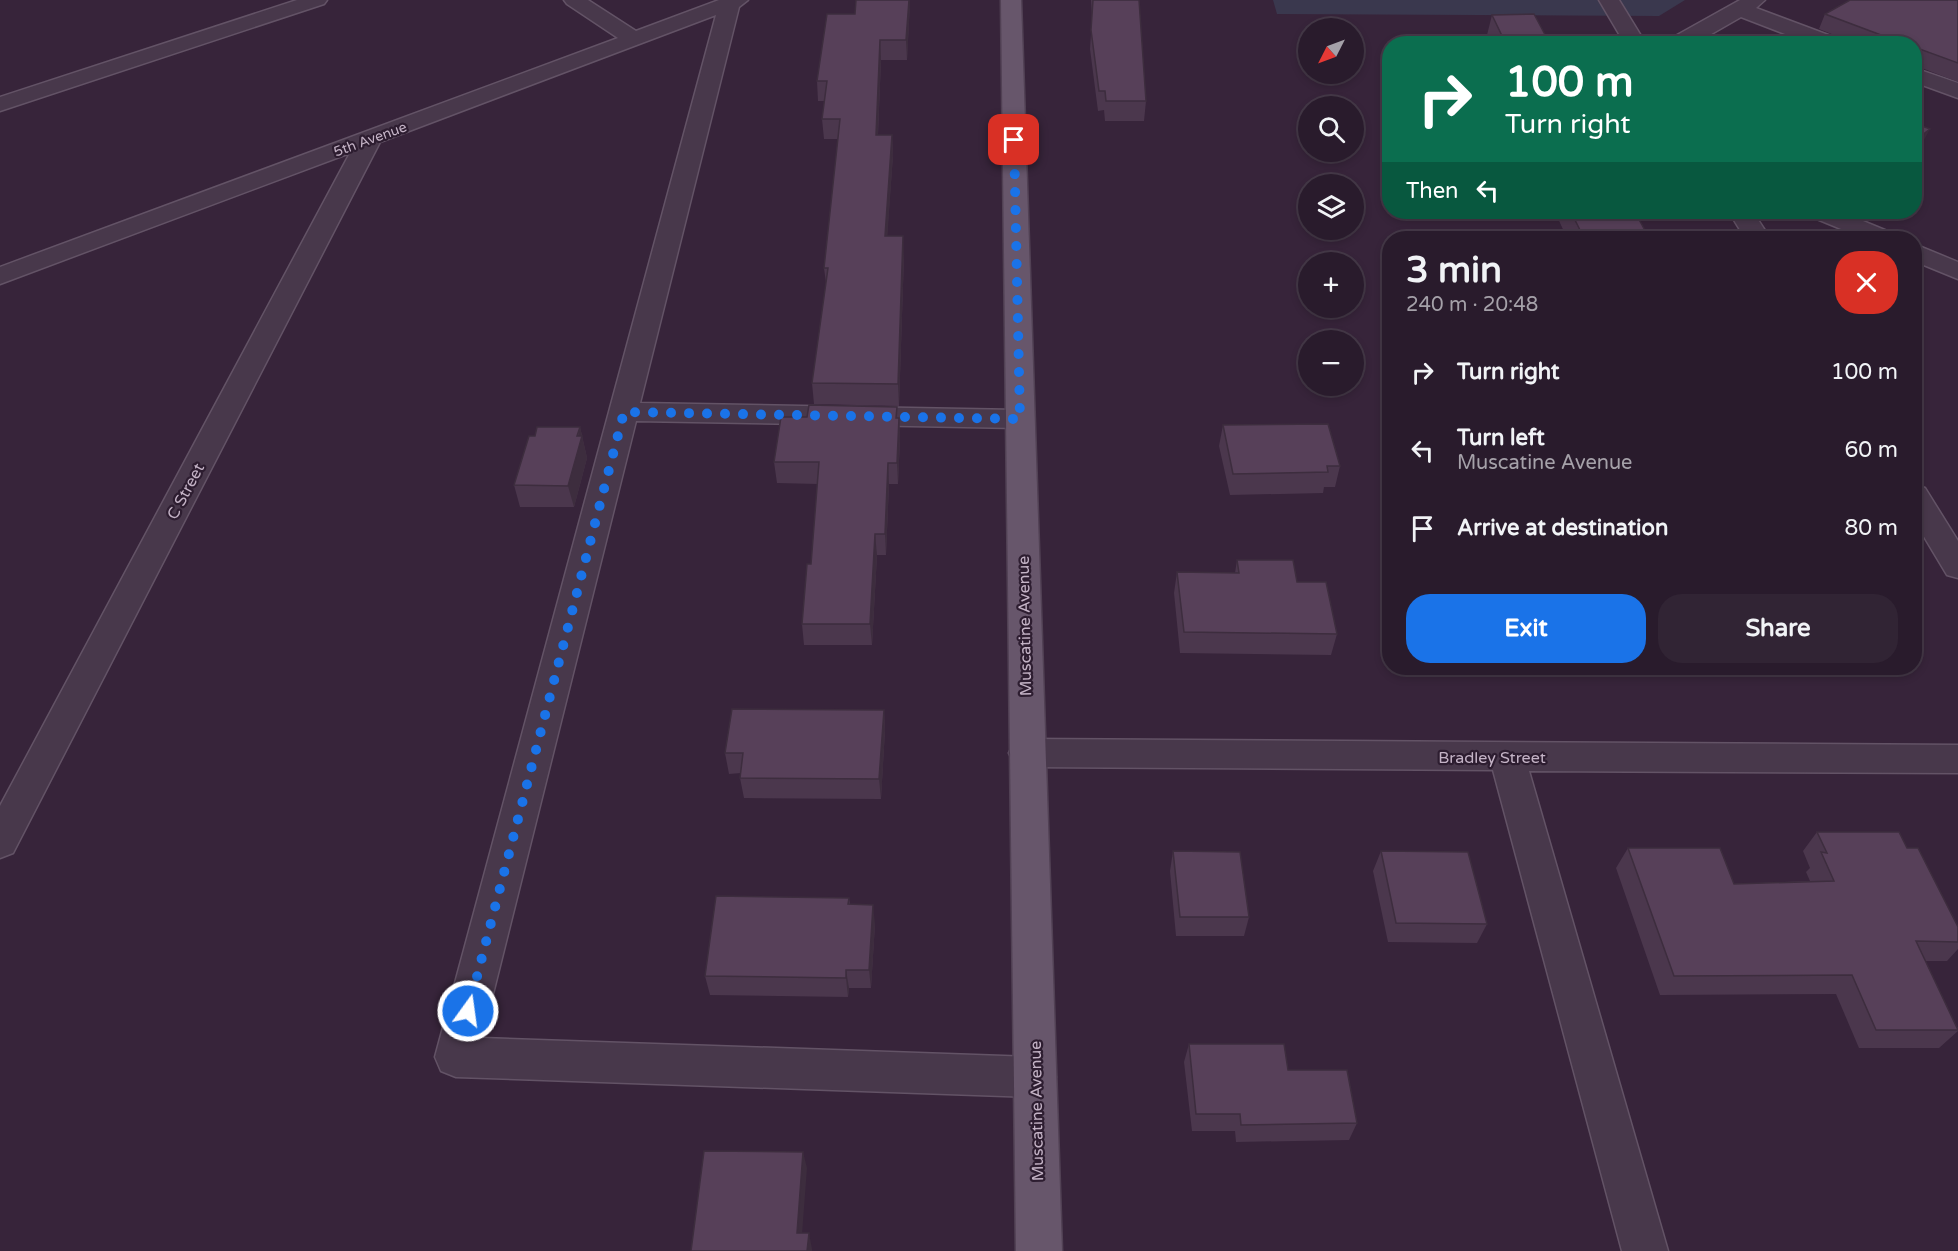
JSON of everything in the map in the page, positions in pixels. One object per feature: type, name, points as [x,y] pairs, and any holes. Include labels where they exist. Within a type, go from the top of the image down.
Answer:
[{"type":"main road","name":"Muscatine Avenue","points":[[1011,0],[1039,1251]]},
{"type":"street","points":[[0,104],[317,0]]},
{"type":"street","points":[[574,0],[633,38]]},
{"type":"street","points":[[1610,0],[1631,36]]},
{"type":"street","points":[[734,2],[624,412],[456,1057],[1035,1077]]},
{"type":"street","name":"5th Avenue","points":[[0,276],[734,2]]},
{"type":"street","points":[[1692,36],[1748,5],[1814,36]]},
{"type":"street","points":[[1922,78],[1958,91]]},
{"type":"street","name":"C Street","points":[[0,842],[369,140]]},
{"type":"street","points":[[1838,219],[1866,231]]},
{"type":"street","points":[[1922,255],[1958,271]]},
{"type":"street","points":[[624,412],[1020,419]]},
{"type":"street","points":[[1922,508],[1958,567]]},
{"type":"street","name":"Bradley Street","points":[[1027,753],[1958,759]]},
{"type":"street","points":[[1507,757],[1645,1251]]},
{"type":"shaded area","points":[[1273,0],[1685,0],[1659,16],[1277,14]]},
{"type":"building","points":[[856,0],[909,0],[906,40],[880,40],[876,135],[892,135],[885,236],[903,236],[898,384],[812,383],[828,268],[824,268],[840,119],[822,119],[827,81],[817,81],[827,14],[855,14]]},
{"type":"building","points":[[1093,0],[1139,0],[1146,101],[1106,101],[1105,91],[1099,91],[1091,30]]},
{"type":"building","points":[[1850,0],[1958,0],[1958,63],[1922,50],[1922,36],[1884,36],[1825,14]]},
{"type":"building","points":[[1534,14],[1546,36],[1502,36],[1492,15]]},
{"type":"building","points":[[1922,126],[1930,129],[1922,135]]},
{"type":"building","points":[[1574,219],[1639,219],[1645,231],[1580,231]]},
{"type":"building","points":[[809,405],[897,407],[896,418],[899,418],[897,463],[888,463],[885,534],[875,534],[870,624],[802,624],[807,564],[811,564],[819,462],[774,462],[781,417],[807,417]]},
{"type":"building","points":[[1328,424],[1340,466],[1327,466],[1328,472],[1233,474],[1223,425]]},
{"type":"building","points":[[537,427],[580,427],[577,436],[582,436],[568,486],[514,485],[529,436],[535,436]]},
{"type":"building","points":[[1237,560],[1293,560],[1297,582],[1326,582],[1337,634],[1184,632],[1177,572],[1239,573]]},
{"type":"building","points":[[732,709],[884,710],[879,779],[740,778],[743,753],[725,753]]},
{"type":"building","points":[[1817,832],[1899,832],[1907,848],[1918,848],[1958,927],[1958,942],[1916,941],[1958,1030],[1876,1030],[1852,975],[1674,976],[1628,848],[1720,848],[1734,884],[1834,881],[1821,852],[1827,853]]},
{"type":"building","points":[[1173,851],[1240,852],[1249,917],[1180,917]]},
{"type":"building","points":[[1381,851],[1468,852],[1487,924],[1396,923]]},
{"type":"building","points":[[716,896],[849,898],[848,904],[873,905],[869,970],[846,970],[846,978],[705,976]]},
{"type":"building","points":[[1189,1044],[1284,1044],[1288,1070],[1347,1070],[1357,1123],[1241,1125],[1240,1114],[1196,1114]]},
{"type":"building","points":[[704,1151],[803,1152],[797,1233],[809,1233],[807,1251],[691,1251]]},
{"type":"route","points":[[468,1011],[624,412],[1020,419],[1014,140]]}]
